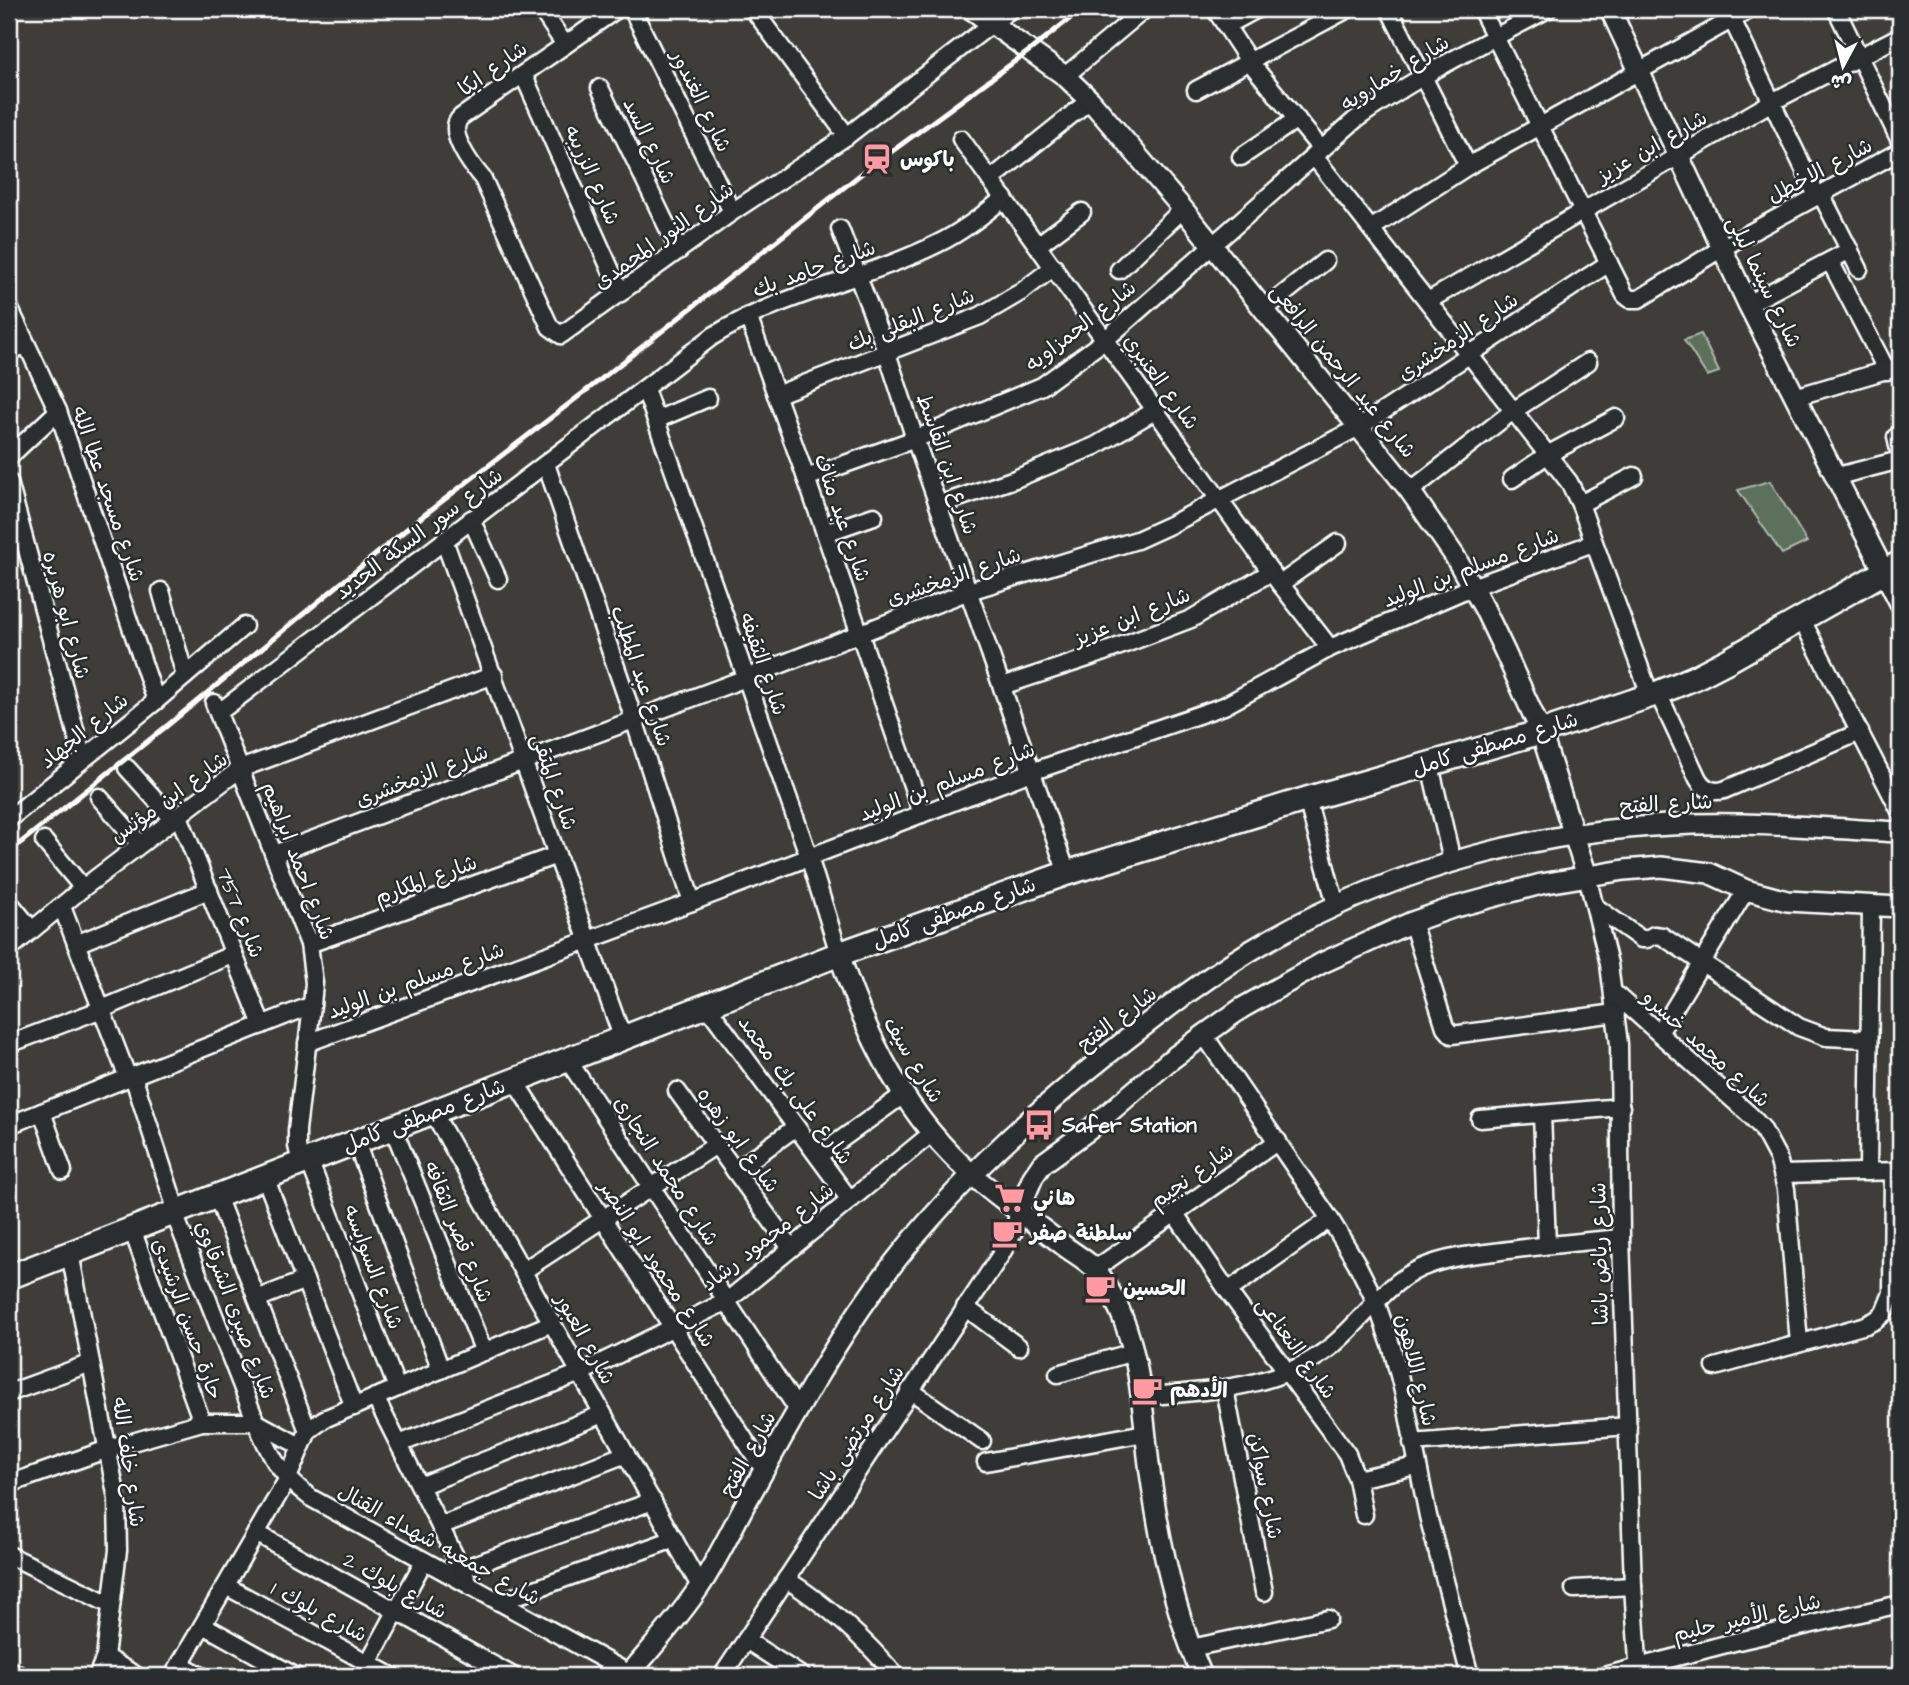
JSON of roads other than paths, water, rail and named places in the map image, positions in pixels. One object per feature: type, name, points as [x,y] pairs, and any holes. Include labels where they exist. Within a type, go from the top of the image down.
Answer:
[{"type":"main road","name":"شارع مصطفى كامل","points":[[9,1277],[839,954],[1067,873],[1307,799],[1541,732],[1654,694],[1694,678],[1892,568]]},
{"type":"street","name":"شارع ايكا","points":[[461,117],[617,9]]},
{"type":"street","name":"شارع الغندور","points":[[632,9],[732,212]]},
{"type":"street","points":[[754,9],[847,136]]},
{"type":"street","name":"شارع عبد الرحمن الرافعى","points":[[971,9],[1065,76],[1090,100],[1265,309],[1410,491],[1454,555],[1484,608],[1541,732],[1575,835]]},
{"type":"street","name":"شارع النور المحمدى","points":[[461,117],[456,121],[456,133],[470,165],[483,179],[550,327],[561,335],[732,212],[847,136],[1011,9]]},
{"type":"street","points":[[1065,76],[1145,9]]},
{"type":"street","points":[[1216,9],[1249,61],[1297,119],[1372,229],[1569,482],[1654,694],[1702,785],[1712,790],[1724,790],[1860,732]]},
{"type":"street","points":[[1226,26],[1257,9]]},
{"type":"street","points":[[1196,90],[1348,9]]},
{"type":"street","points":[[1389,9],[1468,166]]},
{"type":"street","name":"شارع الاخطل","points":[[1481,9],[1609,264],[1625,295],[1630,299],[1639,299],[1722,248],[1900,151]]},
{"type":"street","name":"شارع خمارويه","points":[[1212,246],[1317,152],[1375,106],[1548,9]]},
{"type":"street","name":"شارع سينما ليلى","points":[[1610,9],[1748,304],[1834,477],[1892,568],[1900,603]]},
{"type":"street","points":[[1372,229],[1468,166],[1639,70],[1729,14],[1751,9]]},
{"type":"street","points":[[1836,9],[1900,141]]},
{"type":"street","points":[[547,11],[565,45]]},
{"type":"street","points":[[1729,14],[1859,269]]},
{"type":"street","name":"شارع ابن عزيز","points":[[1427,301],[1772,102],[1900,36]]},
{"type":"street","name":"شارع الزريبه","points":[[523,74],[621,293]]},
{"type":"street","name":"شارع السد","points":[[600,88],[679,251]]},
{"type":"street","points":[[990,180],[1090,100]]},
{"type":"street","points":[[1241,157],[1297,119]]},
{"type":"street","name":"شارع العنبري","points":[[961,139],[1276,578],[1330,648]]},
{"type":"street","name":"شارع حامد بك","points":[[645,389],[713,336],[748,316],[768,306],[900,260],[939,243],[1004,198]]},
{"type":"street","points":[[1119,270],[1183,209]]},
{"type":"street","points":[[1038,245],[1082,212]]},
{"type":"street","name":"شارع ابن القاسط","points":[[839,229],[887,353],[1067,873]]},
{"type":"street","name":"شارع الحمزاويه","points":[[806,478],[915,439],[1042,386],[1105,340],[1212,246]]},
{"type":"street","points":[[1748,304],[1850,250]]},
{"type":"street","points":[[1265,309],[1325,261]]},
{"type":"street","points":[[1795,397],[1894,368],[1830,261]]},
{"type":"street","name":"شارع الزمخشرى","points":[[274,854],[746,678],[969,591],[1137,540],[1359,427],[1609,264]]},
{"type":"street","name":"شارع البقلى بك","points":[[776,396],[980,316],[1054,267]]},
{"type":"street","name":"شارع مسجد عطا الله","points":[[9,307],[58,411],[156,701]]},
{"type":"street","name":"شارع عبد مناف","points":[[748,316],[922,814]]},
{"type":"street","points":[[9,351],[26,345]]},
{"type":"street","points":[[1410,491],[1513,411],[1588,362]]},
{"type":"street","name":"شارع الثقيفه","points":[[645,389],[808,857],[839,954]]},
{"type":"street","name":"شارع سور السكة الحديد","points":[[216,708],[645,389]]},
{"type":"street","points":[[656,419],[708,398]]},
{"type":"street","points":[[938,505],[1074,456],[1156,410]]},
{"type":"street","points":[[9,457],[58,411]]},
{"type":"street","points":[[1512,479],[1547,454],[1616,418]]},
{"type":"street","points":[[1834,477],[1900,457],[1896,437],[1900,435]]},
{"type":"street","name":"شارع عبد المطلب","points":[[546,464],[634,719],[692,901]]},
{"type":"street","points":[[1580,504],[1634,476]]},
{"type":"street","name":"شارع ابو هريره","points":[[9,482],[83,760]]},
{"type":"street","points":[[825,533],[874,516]]},
{"type":"street","points":[[471,519],[498,579]]},
{"type":"street","name":"شارع المتقى","points":[[444,540],[623,1039]]},
{"type":"street","name":"شارع ابن عزيز","points":[[1002,686],[1102,653],[1191,619],[1276,578],[1338,543]]},
{"type":"street","name":"شارع مسلم بن الوليد","points":[[307,1043],[1031,772],[1224,706],[1330,648],[1472,587],[1593,544]]},
{"type":"street","points":[[161,591],[185,676]]},
{"type":"street","points":[[1802,620],[1900,811]]},
{"type":"street","name":"شارع الجهاد","points":[[9,819],[156,701],[244,626]]},
{"type":"street","name":"شارع ابن مؤنس","points":[[9,948],[83,888],[240,769],[494,675]]},
{"type":"street","name":"شارع احمد ابراهيم","points":[[216,708],[309,944],[313,965],[312,1005],[296,1146],[305,1162]]},
{"type":"street","points":[[1430,765],[1452,861]]},
{"type":"street","name":"شارع 757","points":[[127,768],[176,818],[209,890],[262,1025]]},
{"type":"street","points":[[99,797],[140,844]]},
{"type":"street","points":[[1307,799],[1336,905]]},
{"type":"street","name":"شارع الفتح","points":[[629,1675],[700,1586],[837,1342],[878,1283],[923,1228],[973,1175],[1050,1102],[1126,1039],[1233,962],[1336,905],[1412,873],[1531,842],[1652,826],[1732,824],[1900,832]]},
{"type":"street","name":"شارع رياض باشا","points":[[1575,835],[1596,907],[1616,1013],[1621,1107],[1621,1238],[1638,1672]]},
{"type":"street","points":[[44,841],[83,888]]},
{"type":"street","name":"شارع المكارم","points":[[309,944],[557,855]]},
{"type":"street","points":[[1018,1210],[1042,1164],[1090,1129],[1169,1061],[1282,984],[1412,922],[1496,894],[1649,867],[1709,873],[1746,890],[1787,901],[1900,907]]},
{"type":"street","points":[[76,944],[209,890]]},
{"type":"street","points":[[1659,1033],[1746,890]]},
{"type":"street","points":[[9,902],[32,930]]},
{"type":"street","name":"شارع صبرى الشرقاوي","points":[[62,906],[131,1077],[175,1212],[256,1422]]},
{"type":"street","points":[[1868,1172],[1871,906]]},
{"type":"street","points":[[1596,907],[1641,939],[1645,940],[1654,934],[1660,935],[1805,1030],[1826,1037],[1868,1040]]},
{"type":"street","points":[[1412,922],[1445,1027],[1452,1035],[1616,1013]]},
{"type":"street","points":[[9,1044],[234,954]]},
{"type":"street","name":"شارع سيف","points":[[839,954],[856,1005],[878,1053],[903,1095],[932,1133],[973,1175],[1095,1269],[1115,1300],[1133,1352],[1164,1551],[1191,1648],[1202,1676]]},
{"type":"street","name":"شارع محمد خسرو","points":[[1614,993],[1756,1122],[1771,1142],[1783,1174],[1798,1343]]},
{"type":"street","name":"شارع مسلم بن الوليد","points":[[9,1125],[312,1005]]},
{"type":"street","name":"شارع على بك محمد","points":[[707,1006],[850,1200]]},
{"type":"street","name":"شارع اللاهون","points":[[1205,1035],[1330,1219],[1376,1302],[1404,1395],[1416,1466],[1470,1676]]},
{"type":"street","name":"شارع محمد النجارى","points":[[568,1060],[798,1410]]},
{"type":"street","name":"شارع محمود ابو النصر","points":[[514,1080],[764,1470]]},
{"type":"street","name":"شارع ابو زهره","points":[[677,1091],[791,1248]]},
{"type":"street","points":[[818,1156],[903,1095]]},
{"type":"street","points":[[1480,1119],[1621,1107]]},
{"type":"street","points":[[42,1112],[63,1171]]},
{"type":"street","name":"شارع العبور","points":[[433,1112],[700,1586]]},
{"type":"street","points":[[1542,1114],[1547,1245]]},
{"type":"street","points":[[735,1171],[796,1126]]},
{"type":"street","name":"شارع قصر الثقافه","points":[[393,1128],[484,1352]]},
{"type":"street","name":"شارع محمود رشاد","points":[[399,1444],[580,1373],[726,1301],[932,1133]]},
{"type":"street","name":"شارع نجيم","points":[[1095,1269],[1278,1141]]},
{"type":"street","points":[[356,1142],[441,1370]]},
{"type":"street","points":[[523,1271],[716,1144]]},
{"type":"street","name":"شارع السوايسه","points":[[305,1162],[397,1388]]},
{"type":"street","points":[[1715,1367],[1876,1320],[1889,1303],[1892,1293],[1897,1171],[1783,1174]]},
{"type":"street","points":[[265,1177],[354,1407]]},
{"type":"street","points":[[217,1196],[257,1299],[304,1438]]},
{"type":"street","name":"شارع مرتضى باشا","points":[[722,1676],[1007,1244],[1014,1231],[1018,1210]]},
{"type":"street","name":"شارع النعناعى","points":[[1175,1214],[1340,1443],[1353,1466],[1364,1515]]},
{"type":"street","points":[[1228,1291],[1330,1219]]},
{"type":"street","name":"حارة حسن الرشيدى","points":[[132,1229],[202,1422]]},
{"type":"street","points":[[1141,1397],[1246,1386],[1287,1373],[1334,1344],[1396,1283],[1419,1269],[1445,1259],[1621,1238]]},
{"type":"street","name":"شارع خلف الله","points":[[70,1253],[117,1499],[118,1550],[105,1657],[97,1676]]},
{"type":"street","points":[[257,1299],[305,1280]]},
{"type":"street","points":[[965,1307],[1019,1347]]},
{"type":"street","points":[[202,1676],[176,1670],[287,1480],[304,1438],[324,1419],[552,1323]]},
{"type":"street","points":[[1058,1374],[1133,1352]]},
{"type":"street","points":[[9,1393],[91,1363]]},
{"type":"street","name":"شارع سواكن","points":[[1225,1389],[1264,1592]]},
{"type":"street","points":[[910,1390],[982,1441]]},
{"type":"street","points":[[375,1397],[470,1586]]},
{"type":"street","points":[[420,1486],[603,1414]]},
{"type":"street","points":[[9,1484],[108,1449],[202,1422],[256,1422],[304,1438]]},
{"type":"street","name":"شارع جمعيه شهداء القنال","points":[[256,1422],[271,1456],[287,1480],[311,1498],[629,1675]]},
{"type":"street","points":[[1412,1443],[1628,1426]]},
{"type":"street","points":[[986,1462],[1145,1433]]},
{"type":"street","points":[[440,1526],[626,1454]]},
{"type":"street","points":[[1357,1479],[1416,1466]]},
{"type":"street","points":[[461,1569],[653,1501]]},
{"type":"street","name":"شارع بلوك 2","points":[[256,1533],[513,1676]]},
{"type":"street","points":[[499,1602],[674,1539]]},
{"type":"street","points":[[9,1555],[111,1605]]},
{"type":"street","points":[[368,1663],[424,1561]]},
{"type":"street","points":[[786,1580],[841,1619],[896,1676]]},
{"type":"street","name":"شارع بلوك 1","points":[[226,1586],[391,1676]]},
{"type":"street","points":[[1574,1589],[1633,1586]]},
{"type":"street","name":"شارع الأمير حليم","points":[[1604,1676],[1638,1672],[1734,1642],[1900,1604]]},
{"type":"street","points":[[1191,1648],[1328,1619]]},
{"type":"street","points":[[203,1625],[295,1676]]},
{"type":"street","points":[[746,1640],[802,1676]]},
{"type":"street","points":[[105,1657],[137,1676]]},
{"type":"street","points":[[9,1669],[21,1676]]},
{"type":"railway","points":[[9,852],[419,519],[861,174],[1082,9]]},
{"type":"place","name":"باكوس","points":[[877,159]]},
{"type":"place","name":"Safer Station","points":[[1039,1125]]},
{"type":"place","name":"هاني","points":[[1010,1198]]},
{"type":"place","name":"سلطنة صفر","points":[[1007,1233]]},
{"type":"place","name":"الحسين","points":[[1100,1288]]},
{"type":"place","name":"الأدهم","points":[[1147,1390]]}]
